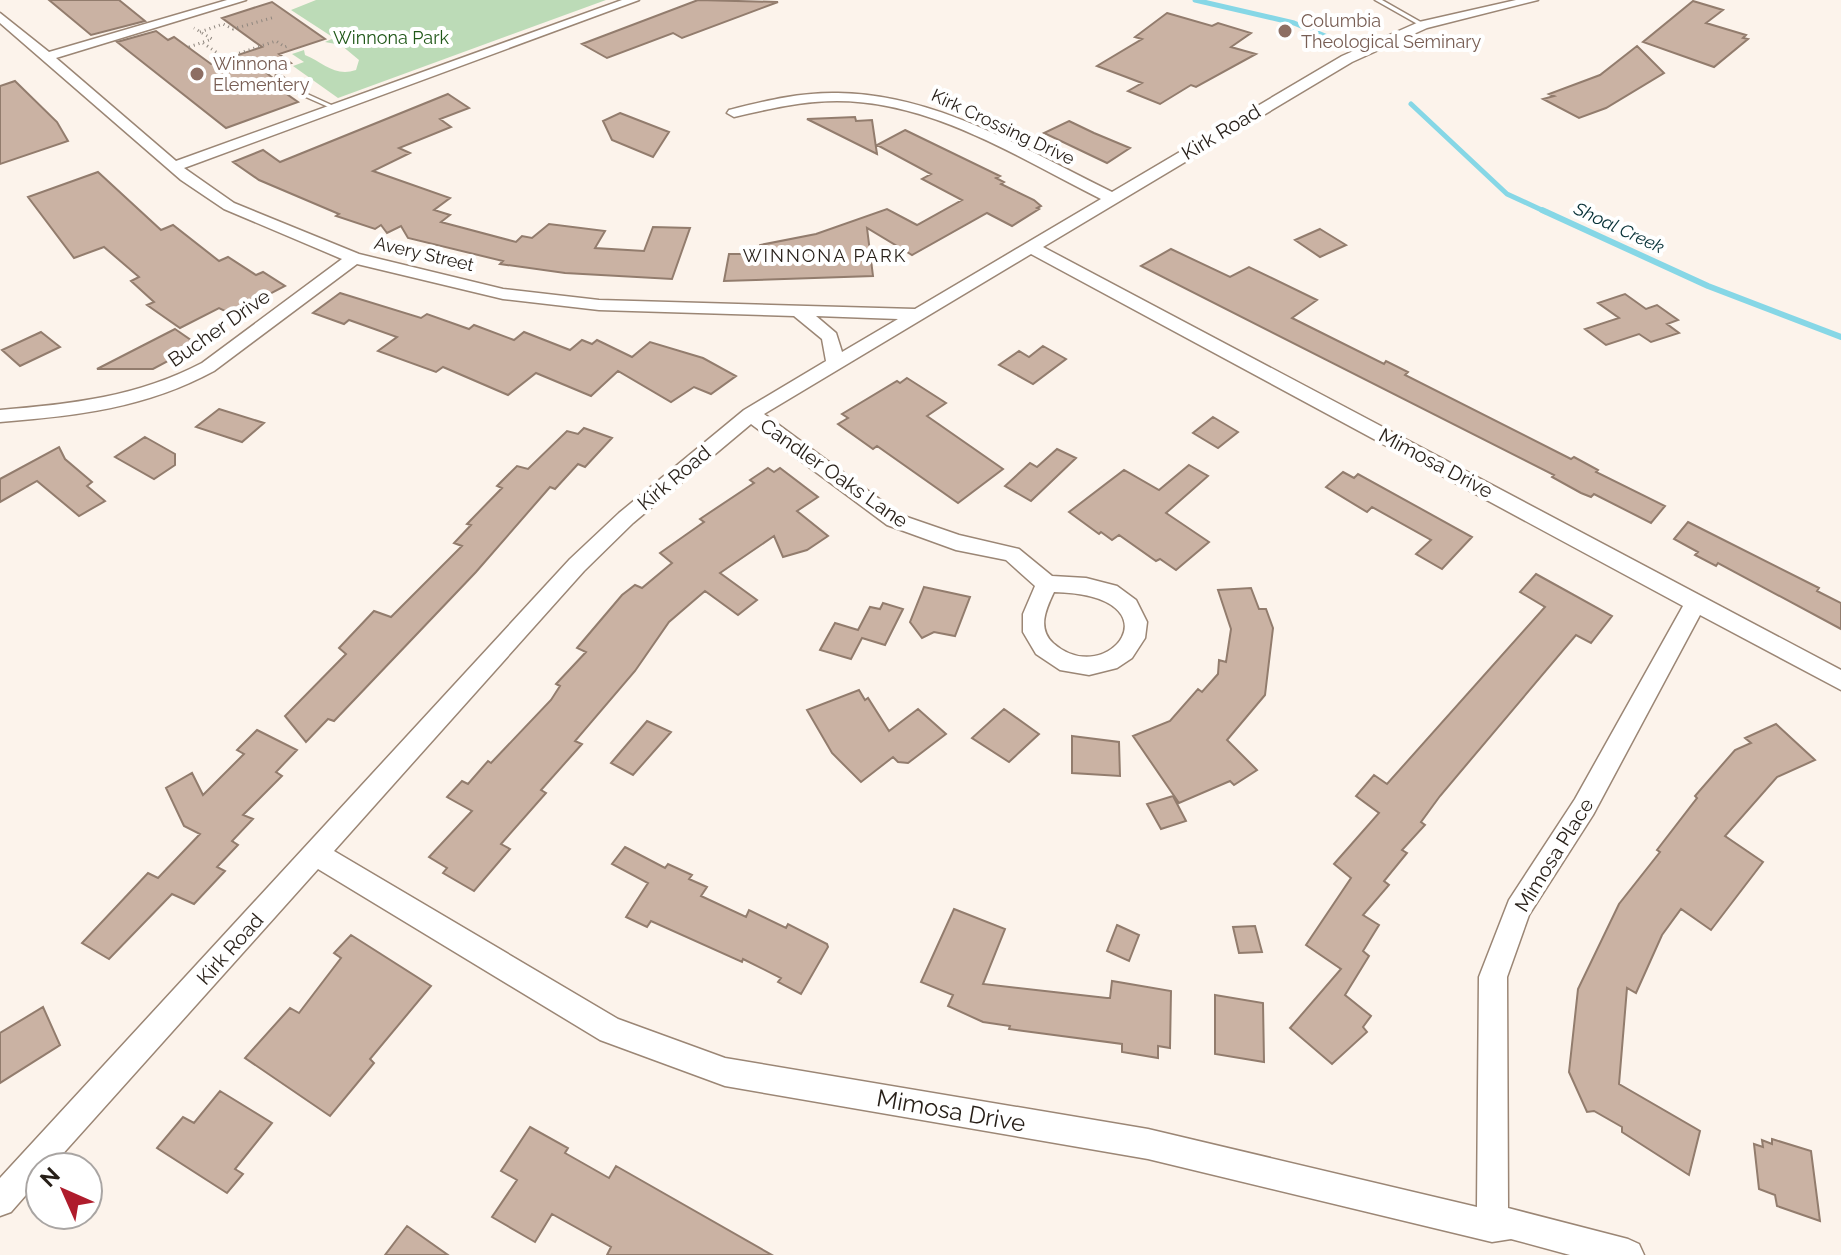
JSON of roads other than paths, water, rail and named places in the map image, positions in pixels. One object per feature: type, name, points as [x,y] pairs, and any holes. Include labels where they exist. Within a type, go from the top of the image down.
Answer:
[{"type":"street","points":[[46,57],[240,0]]},
{"type":"street","points":[[172,167],[633,0]]},
{"type":"street","name":"Kirk Road","points":[[0,1201],[577,565],[626,518],[751,414],[1295,88],[1359,53],[1423,25],[1532,0]]},
{"type":"street","name":"Avery Street","points":[[0,17],[172,167],[229,206],[354,258],[503,294],[599,305],[916,314]]},
{"type":"street","name":"Kirk Crossing Drive","points":[[734,113],[764,104],[852,95],[889,100],[933,112],[1111,198]]},
{"type":"street","name":"Mimosa Drive","points":[[1030,247],[1841,681]]},
{"type":"street","name":"Bucher Drive","points":[[0,416],[122,403],[183,382],[208,367],[354,258]]},
{"type":"street","points":[[798,310],[830,337],[836,364]]},
{"type":"street","name":"Candler Oaks Lane","points":[[751,414],[906,527],[1012,554],[1047,584]]},
{"type":"street","points":[[1047,584],[1092,586],[1122,601],[1132,613],[1137,626],[1135,640],[1128,652],[1115,661],[1099,666],[1082,666],[1050,654],[1033,631],[1033,618],[1047,584]]},
{"type":"street","name":"Mimosa Place","points":[[1492,1226],[1493,977],[1518,909],[1584,807],[1696,602]]},
{"type":"street","name":"Mimosa Drive","points":[[316,854],[610,1030],[725,1072],[1148,1144],[1492,1226],[1511,1223],[1628,1255]]},
{"type":"lane","points":[[1378,0],[1423,25]]},
{"type":"lane","points":[[278,76],[301,93],[335,108]]},
{"type":"waterway","name":"Shoal Creek","points":[[1195,0],[1294,23],[1349,46]]},
{"type":"waterway","name":"Shoal Creek","points":[[1411,104],[1507,194],[1546,212]]},
{"type":"waterway","name":"Shoal Creek","points":[[1542,210],[1708,286],[1841,337]]},
{"type":"place","name":"Columbia Theological Seminary","points":[[1285,31]]},
{"type":"place","name":"Winnona Elementery","points":[[197,74]]},
{"type":"district","name":"WINNONA PARK","points":[[825,256]]},
{"type":"park label","name":"Winnona Park","points":[[391,38]]}]
